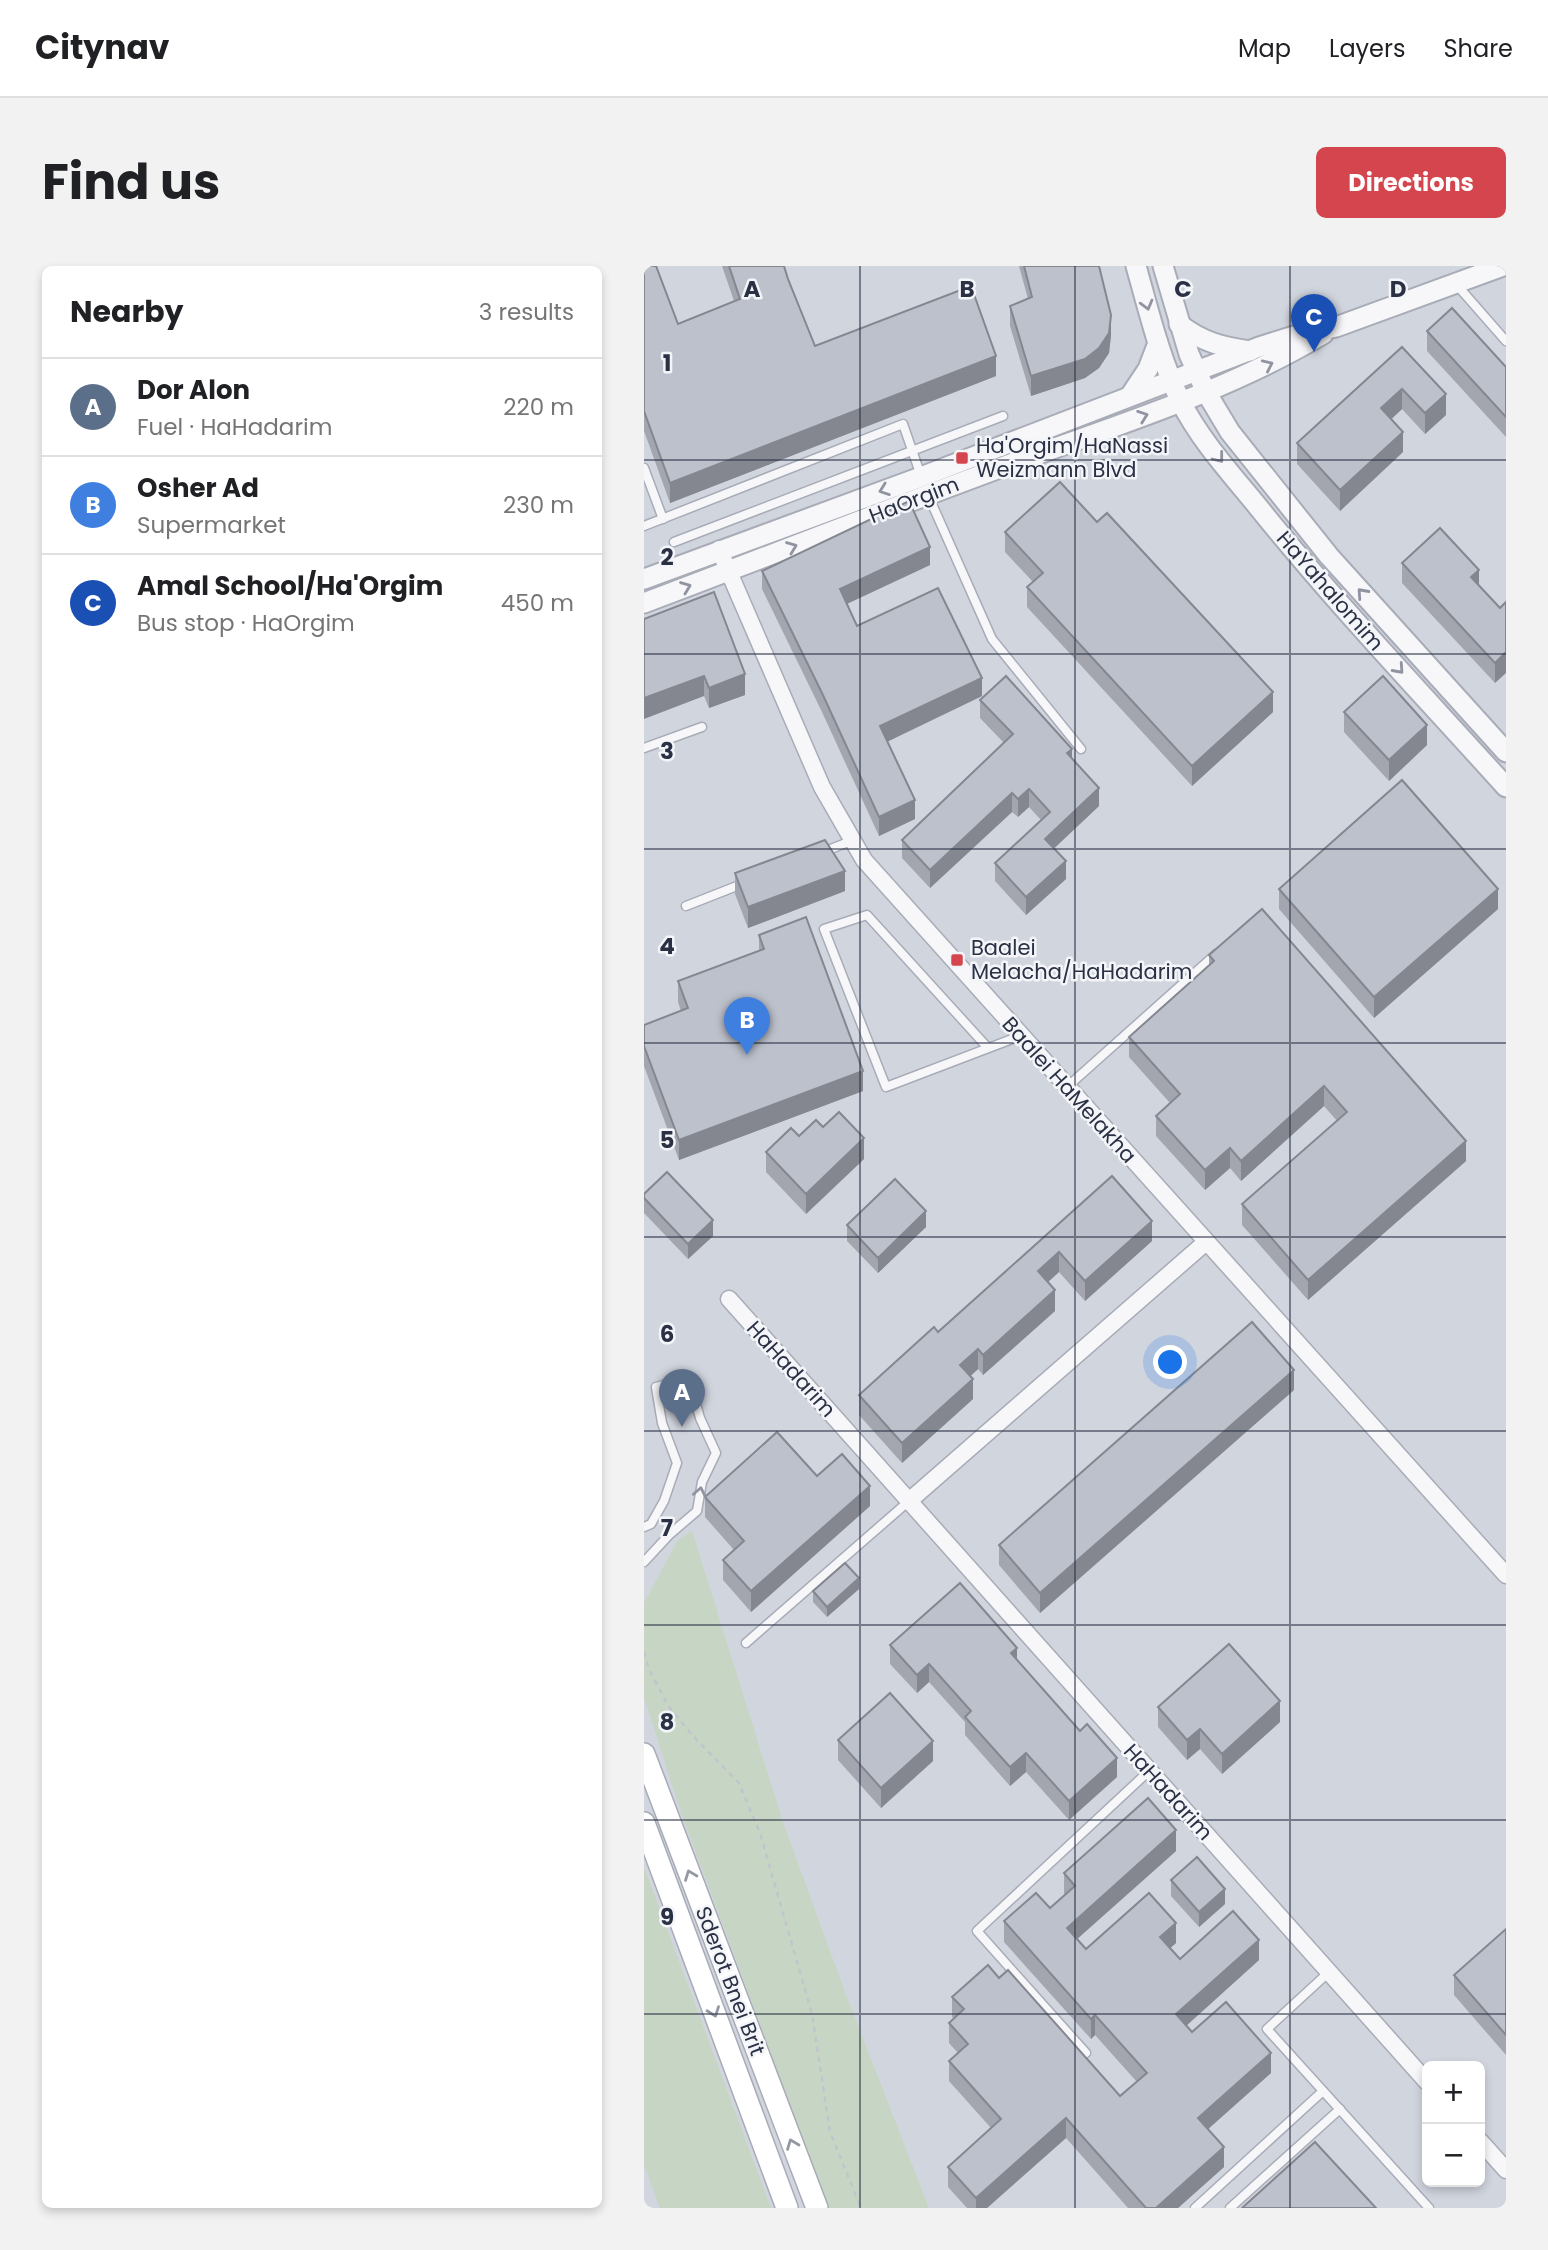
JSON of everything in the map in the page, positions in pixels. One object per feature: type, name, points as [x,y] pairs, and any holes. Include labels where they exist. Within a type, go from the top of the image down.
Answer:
[{"type":"main road","name":"Sderot Bnei Brit","points":[[644,1754],[817,2208]]},
{"type":"main road","name":"Sderot Bnei Brit","points":[[644,1823],[787,2208]]},
{"type":"street","name":"HaYahalomim","points":[[1136,266],[1172,382],[1181,402],[1211,447],[1293,549],[1506,787]]},
{"type":"street","name":"HaYahalomim","points":[[1163,266],[1196,373],[1230,432],[1329,556],[1506,752]]},
{"type":"street","name":"HaOrgim","points":[[644,603],[728,571],[1130,396],[1294,336],[1336,327],[1503,266]]},
{"type":"street","points":[[1179,324],[1209,343],[1251,351]]},
{"type":"street","name":"HaOrgim","points":[[644,579],[719,549],[924,486],[1181,402],[1290,354],[1336,327]]},
{"type":"street","points":[[1130,396],[1148,369],[1158,343]]},
{"type":"street","name":"Baalei HaMelakha","points":[[719,549],[822,787],[851,841],[888,889],[1506,1575]]},
{"type":"street","points":[[909,1501],[1206,1242]]},
{"type":"street","name":"HaHadarim","points":[[729,1299],[1422,2076]]},
{"type":"street","points":[[1485,2147],[1506,2171]]},
{"type":"lane","points":[[1456,285],[1506,341]]},
{"type":"lane","points":[[674,542],[1003,416]]},
{"type":"lane","points":[[644,526],[903,424],[924,486],[992,639],[1081,749]]},
{"type":"lane","points":[[644,468],[663,519]]},
{"type":"lane","points":[[644,748],[702,727]]},
{"type":"lane","points":[[813,856],[851,841]]},
{"type":"lane","points":[[687,906],[750,881]]},
{"type":"lane","points":[[988,1048],[867,915],[824,929],[886,1087],[1020,1036]]},
{"type":"lane","points":[[1067,1087],[1221,950]]},
{"type":"lane","points":[[644,1527],[650,1524],[664,1501],[677,1463],[662,1423],[656,1387],[689,1379],[700,1418],[716,1453],[702,1482],[697,1511],[669,1535],[644,1562]]},
{"type":"lane","points":[[746,1643],[909,1501]]},
{"type":"lane","points":[[1086,2053],[977,1931],[1150,1771]]},
{"type":"lane","points":[[691,1948],[714,1939]]},
{"type":"lane","points":[[1329,1972],[1267,2029],[1429,2208]]},
{"type":"lane","points":[[1195,2208],[1323,2091]]},
{"type":"lane","points":[[1230,2208],[1340,2109]]},
{"type":"path","points":[[644,1651],[649,1669],[667,1704],[693,1736],[740,1783],[760,1833],[812,2014],[830,2132],[861,2208]]},
{"type":"shaded area","points":[[644,266],[1506,266],[1506,2208],[644,2208]]},
{"type":"green space","points":[[692,1531],[783,1822],[845,1992],[929,2208],[829,2208],[680,1810],[644,1697],[644,1603],[678,1540]]},
{"type":"green space","points":[[644,1867],[771,2208],[660,2208],[644,2165]]},
{"type":"building","points":[[644,266],[656,266],[678,324],[740,299],[729,266],[784,266],[815,346],[971,286],[996,356],[670,483],[644,411]]},
{"type":"building","points":[[1024,266],[1099,266],[1111,315],[1109,333],[1099,348],[1085,359],[1031,376],[1010,306],[1032,297]]},
{"type":"building","points":[[1452,308],[1506,367],[1506,417],[1427,331]]},
{"type":"building","points":[[1402,347],[1446,394],[1425,413],[1402,389],[1381,408],[1403,432],[1340,490],[1297,443]]},
{"type":"building","points":[[1060,482],[1097,522],[1107,513],[1273,692],[1192,766],[1027,587],[1043,573],[1005,532]]},
{"type":"building","points":[[909,501],[930,547],[840,589],[857,626],[938,588],[982,678],[880,726],[915,800],[879,817],[762,571]]},
{"type":"building","points":[[1440,528],[1479,570],[1471,577],[1500,608],[1506,602],[1506,652],[1495,663],[1402,563]]},
{"type":"building","points":[[714,592],[745,674],[709,688],[704,676],[644,698],[644,619]]},
{"type":"building","points":[[1006,676],[1072,749],[1067,753],[1099,788],[1045,839],[1066,861],[1026,897],[995,863],[1050,812],[1029,789],[1018,799],[1012,793],[930,870],[902,840],[1013,734],[980,700]]},
{"type":"building","points":[[1383,676],[1427,725],[1389,760],[1344,712]]},
{"type":"building","points":[[1402,780],[1498,889],[1374,997],[1279,889]]},
{"type":"building","points":[[825,840],[845,871],[748,907],[735,873]]},
{"type":"building","points":[[1262,909],[1466,1141],[1308,1280],[1242,1204],[1347,1112],[1324,1086],[1241,1161],[1230,1148],[1205,1170],[1156,1116],[1180,1094],[1129,1037],[1214,961],[1209,955]]},
{"type":"building","points":[[806,917],[863,1071],[679,1140],[644,1046],[644,1025],[688,1008],[678,981],[764,949],[759,935]]},
{"type":"building","points":[[839,1112],[864,1138],[806,1194],[766,1152],[791,1128],[799,1136],[816,1120],[823,1127]]},
{"type":"building","points":[[667,1172],[713,1220],[688,1244],[644,1198],[644,1194]]},
{"type":"building","points":[[1112,1176],[1152,1221],[1085,1281],[1059,1252],[1038,1271],[1055,1290],[983,1355],[978,1349],[960,1365],[973,1379],[902,1443],[859,1395],[934,1327],[938,1332]]},
{"type":"building","points":[[895,1179],[926,1211],[878,1258],[847,1225]]},
{"type":"building","points":[[1252,1322],[1294,1370],[1040,1593],[999,1545]]},
{"type":"building","points":[[777,1432],[817,1476],[842,1454],[870,1486],[751,1591],[723,1560],[744,1541],[705,1497]]},
{"type":"building","points":[[845,1563],[859,1578],[827,1607],[813,1591]]},
{"type":"building","points":[[960,1583],[1017,1648],[1011,1653],[1080,1731],[1087,1724],[1117,1758],[1069,1801],[1026,1753],[1010,1767],[965,1717],[971,1711],[929,1664],[917,1675],[890,1645]]},
{"type":"building","points":[[1229,1644],[1280,1701],[1222,1754],[1200,1729],[1187,1740],[1158,1707]]},
{"type":"building","points":[[890,1693],[933,1741],[881,1788],[838,1740]]},
{"type":"building","points":[[1148,1798],[1176,1830],[1067,1928],[1086,1949],[1149,1893],[1176,1923],[1160,1937],[1180,1959],[1233,1911],[1259,1940],[1176,2014],[1192,2032],[1226,2002],[1271,2053],[1198,2118],[1224,2147],[1156,2208],[1146,2208],[1066,2118],[976,2198],[948,2167],[1001,2119],[949,2061],[968,2044],[949,2023],[964,2009],[952,1997],[988,1965],[999,1978],[1008,1970],[1120,2096],[1147,2073],[1095,2015],[1091,2019],[1004,1921],[1036,1893],[1050,1908],[1075,1886],[1064,1873]]},
{"type":"building","points":[[1197,1857],[1225,1889],[1199,1912],[1171,1880]]},
{"type":"building","points":[[1506,1929],[1506,2035],[1454,1975]]},
{"type":"building","points":[[1315,2142],[1376,2208],[1242,2208]]},
{"type":"place","name":"Amal School/Ha'Orgim","points":[[1314,352]]},
{"type":"place","name":"Ha'Orgim/HaNassi Weizmann Blvd","points":[[962,458]]},
{"type":"place","name":"Baalei Melacha/HaHadarim","points":[[957,960]]},
{"type":"place","name":"Osher Ad","points":[[747,1055]]},
{"type":"place","name":"Dor Alon","points":[[682,1427]]}]
